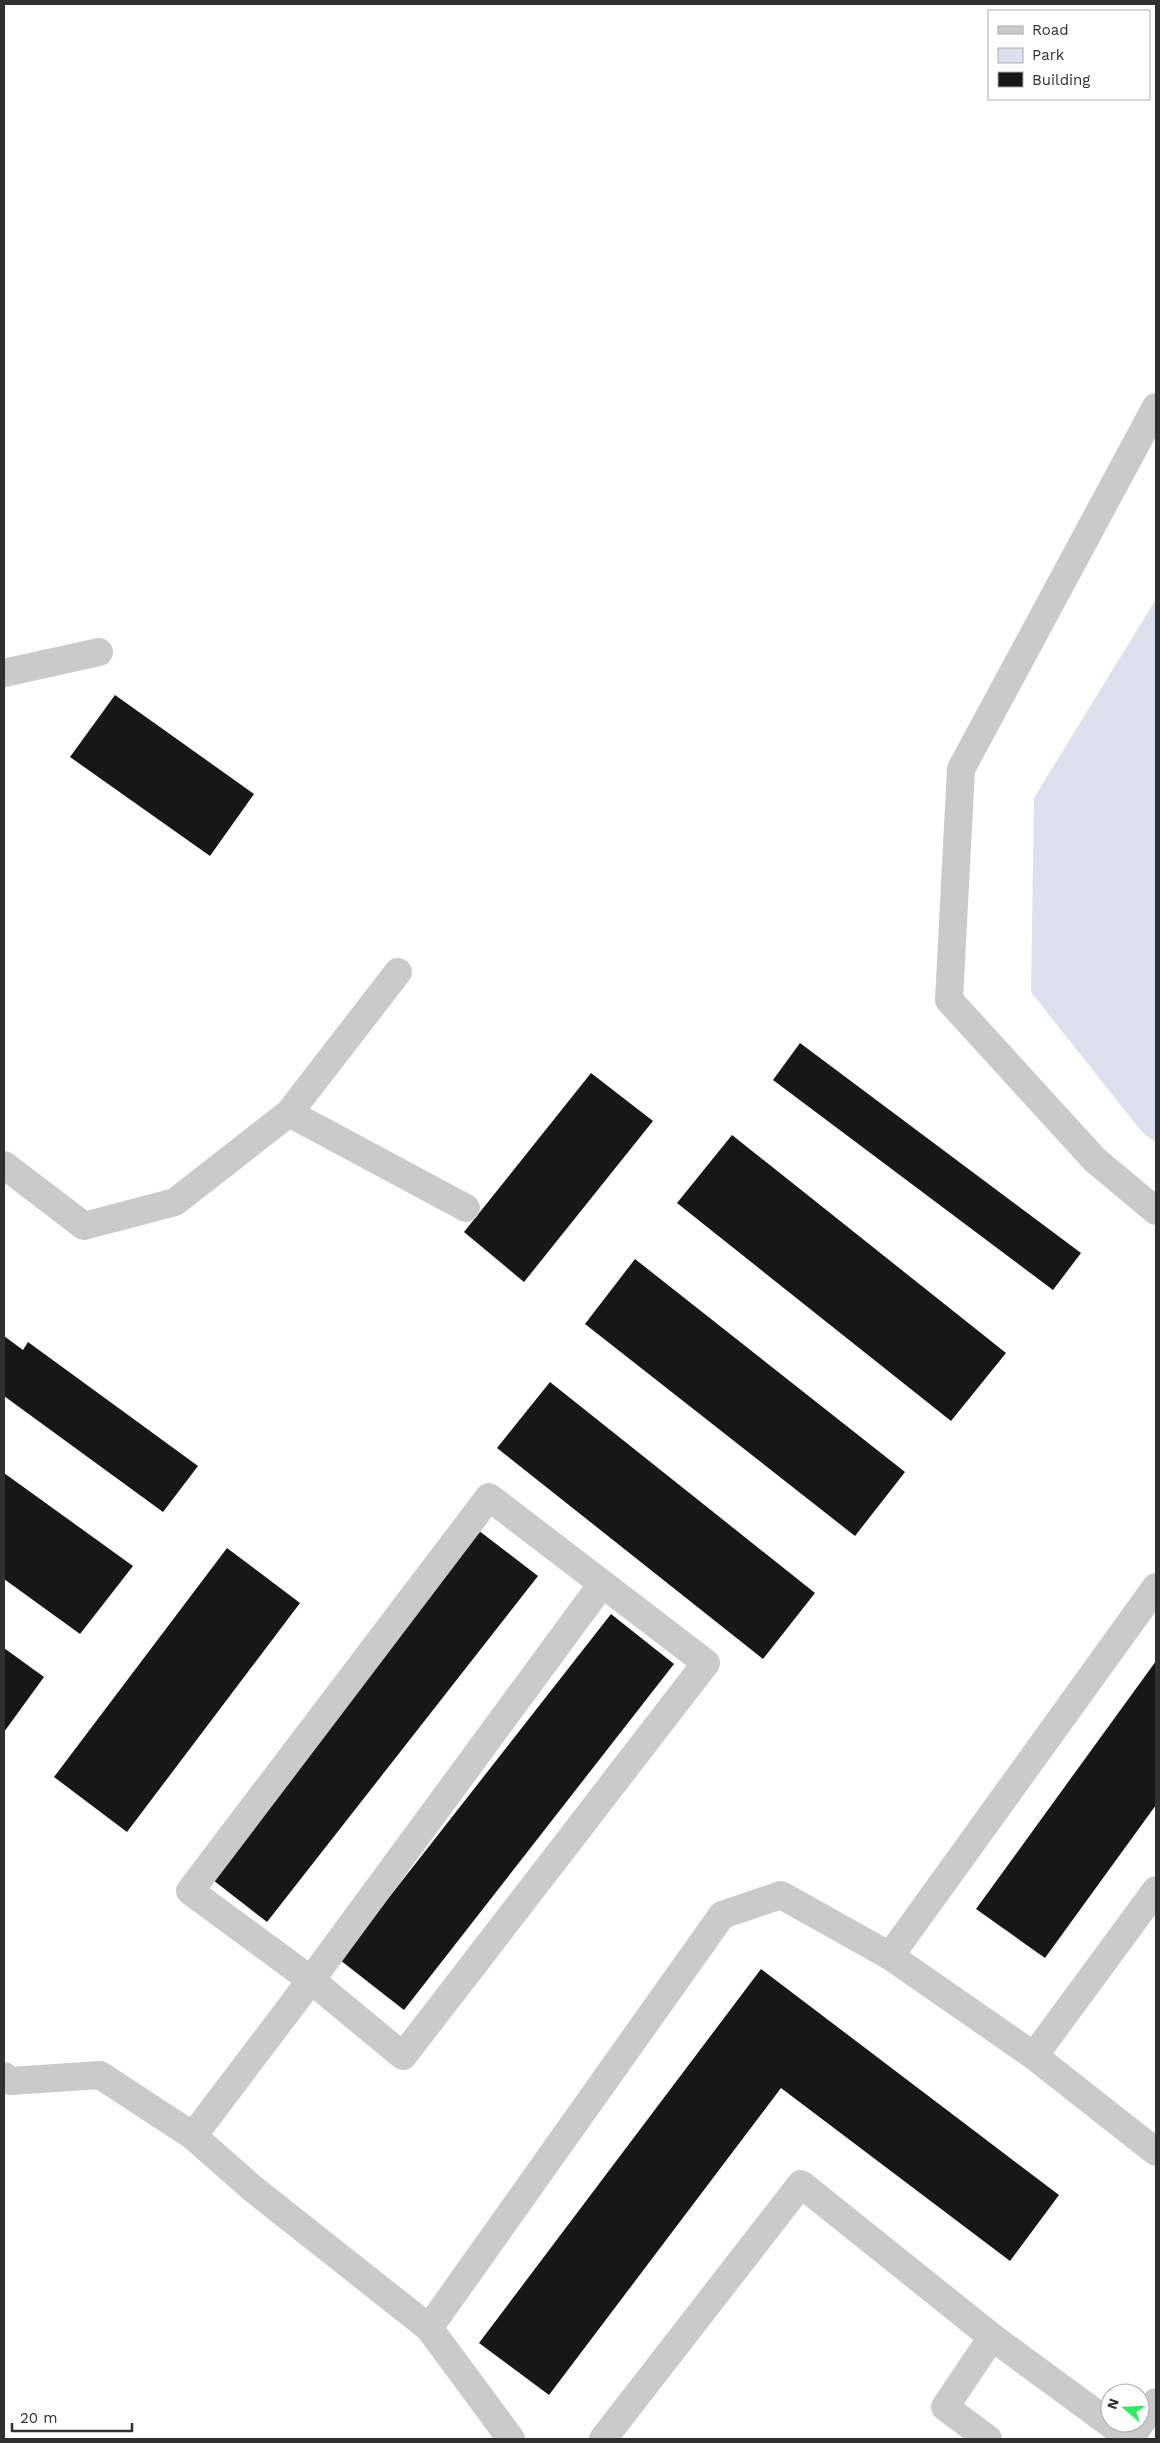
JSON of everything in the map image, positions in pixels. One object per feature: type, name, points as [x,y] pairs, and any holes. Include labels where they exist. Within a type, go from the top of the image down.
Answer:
[{"type":"street","points":[[1156,407],[961,769],[949,1000],[1095,1160],[1156,1212]]},
{"type":"street","points":[[4,673],[99,652]]},
{"type":"street","points":[[4,1165],[84,1226],[175,1202],[289,1113],[398,972]]},
{"type":"street","points":[[289,1113],[466,1208]]},
{"type":"street","points":[[489,1497],[602,1584],[706,1663],[403,2056],[311,1980],[190,1891],[489,1497]]},
{"type":"street","points":[[193,2136],[311,1980],[602,1584]]},
{"type":"street","points":[[890,1956],[1156,1587]]},
{"type":"street","points":[[1034,2056],[1156,1890]]},
{"type":"street","points":[[429,2328],[722,1915],[781,1895],[890,1956],[1034,2056],[1156,2152]]},
{"type":"street","points":[[6,2083],[100,2075],[193,2136],[252,2188],[429,2328],[511,2439]]},
{"type":"street","points":[[603,2439],[800,2184],[992,2338],[1130,2439],[1156,2402]]},
{"type":"street","points":[[988,2439],[945,2407],[992,2338]]},
{"type":"green space","points":[[1156,599],[1156,1143],[1142,1132],[1031,992],[1034,798]]},
{"type":"building","points":[[115,695],[254,794],[210,856],[70,757]]},
{"type":"building","points":[[800,1043],[1081,1253],[1053,1290],[773,1080]]},
{"type":"building","points":[[591,1073],[653,1121],[524,1282],[464,1232]]},
{"type":"building","points":[[732,1135],[1006,1353],[951,1421],[677,1203]]},
{"type":"building","points":[[635,1259],[905,1472],[855,1536],[585,1324]]},
{"type":"building","points":[[4,1336],[23,1350],[28,1342],[198,1466],[163,1512],[4,1396]]},
{"type":"building","points":[[550,1382],[815,1593],[763,1659],[497,1448]]},
{"type":"building","points":[[4,1473],[133,1566],[80,1634],[4,1579]]},
{"type":"building","points":[[474,1527],[538,1576],[267,1922],[204,1873]]},
{"type":"building","points":[[227,1548],[300,1603],[127,1832],[54,1777]]},
{"type":"building","points":[[611,1614],[674,1664],[404,2010],[340,1960]]},
{"type":"building","points":[[4,1648],[44,1677],[4,1732]]},
{"type":"building","points":[[1156,1661],[1156,1805],[1045,1958],[976,1909]]},
{"type":"building","points":[[761,1969],[1059,2195],[1010,2261],[781,2088],[549,2395],[479,2343]]}]
